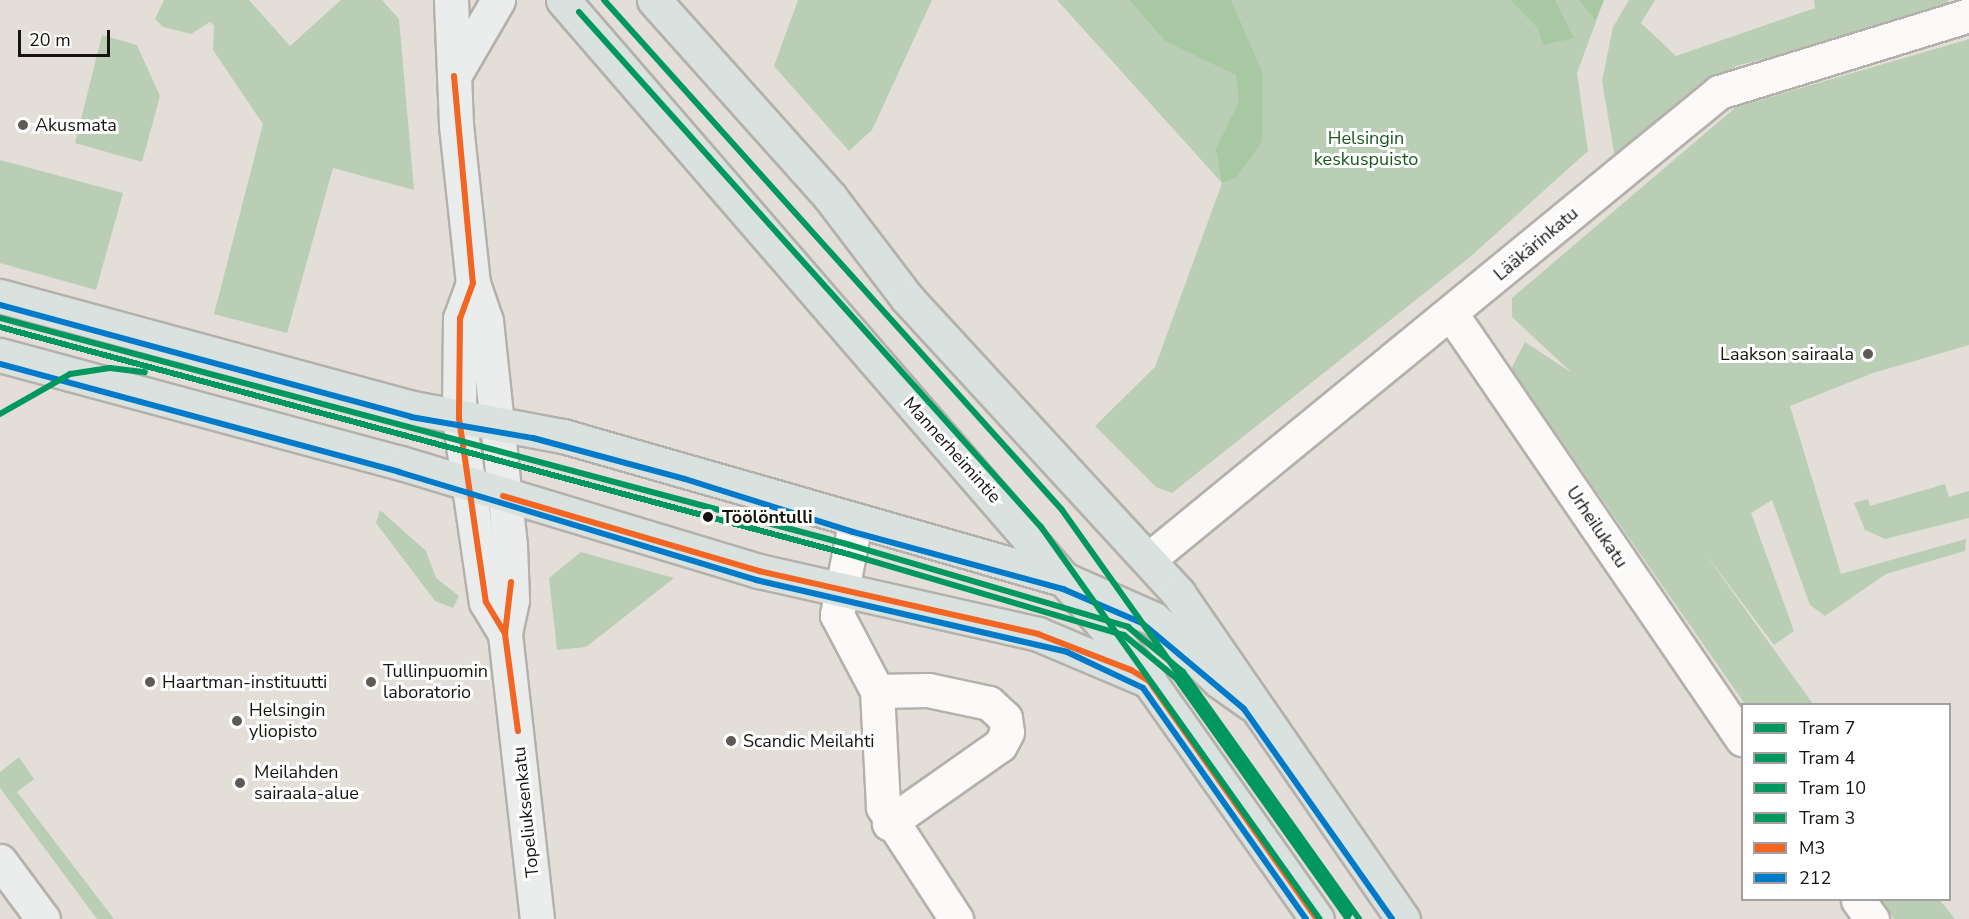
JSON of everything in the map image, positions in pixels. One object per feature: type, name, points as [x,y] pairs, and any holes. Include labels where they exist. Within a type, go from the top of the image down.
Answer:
[{"type":"main road","name":"Topeliuksenkatu","points":[[451,0],[454,76],[474,284],[486,321],[512,577],[505,634],[537,919]]},
{"type":"main road","points":[[454,76],[498,0]]},
{"type":"main road","name":"Mannerheimintie","points":[[563,0],[711,166],[784,262],[1066,580],[1149,681],[1317,919]]},
{"type":"main road","points":[[654,0],[830,197],[960,358],[1149,559],[1218,648],[1251,704],[1403,919]]},
{"type":"main road","name":"Topeliuksenkatu","points":[[474,284],[460,318],[459,418],[466,482],[486,602],[505,634]]},
{"type":"main road","points":[[0,296],[459,418],[497,424],[710,476],[855,523],[1066,580],[1154,619],[1219,681],[1251,704]]},
{"type":"main road","points":[[0,355],[466,482],[503,496],[838,590],[1038,634],[1149,681]]},
{"type":"main road","points":[[0,861],[43,919]]},
{"type":"street","name":"Lääkärinkatu","points":[[1149,559],[1440,323],[1719,92],[1969,15]]},
{"type":"street","name":"Urheilukatu","points":[[1440,323],[1741,736]]},
{"type":"street","points":[[855,523],[838,590],[837,615],[877,691],[883,807],[889,823],[956,919]]},
{"type":"street","points":[[877,691],[928,690],[989,703],[1005,718],[1007,732],[1000,745],[889,823]]},
{"type":"street","points":[[1859,901],[1872,919]]},
{"type":"green space","points":[[164,0],[249,0],[290,46],[341,0],[382,0],[399,19],[414,190],[333,168],[287,333],[214,314],[263,124],[213,50],[214,26],[210,22],[191,34],[163,27],[155,19]]},
{"type":"green space","points":[[798,0],[932,0],[872,130],[849,151],[774,66]]},
{"type":"green space","name":"Helsingin keskuspuisto","points":[[1057,0],[1604,0],[1577,73],[1588,151],[1470,257],[1172,493],[1156,487],[1095,426],[1155,367],[1222,183]]},
{"type":"green space","points":[[1130,0],[1231,0],[1263,74],[1262,141],[1237,177],[1222,183],[1216,149],[1239,102],[1236,75],[1165,41]]},
{"type":"green space","points":[[1510,0],[1555,0],[1574,38],[1543,45],[1538,28]]},
{"type":"green space","points":[[1579,0],[1604,0],[1595,20]]},
{"type":"green space","points":[[1629,0],[1655,0],[1641,23],[1676,56],[1815,8],[1814,0],[1948,0],[1952,10],[1736,66],[1685,100],[1616,164],[1602,81],[1613,27]]},
{"type":"green space","points":[[102,35],[137,45],[160,96],[142,162],[75,143]]},
{"type":"green space","points":[[1969,39],[1969,345],[1873,373],[1790,406],[1841,574],[1966,539],[1965,551],[1886,574],[1825,616],[1810,605],[1772,500],[1751,513],[1794,631],[1774,645],[1702,549],[1812,703],[1744,703],[1511,369],[1525,342],[1572,373],[1512,317],[1512,298],[1736,107]]},
{"type":"green space","points":[[0,160],[123,193],[96,290],[0,263]]},
{"type":"green space","points":[[1945,484],[1949,497],[1969,491],[1969,518],[1885,539],[1865,530],[1854,503],[1868,499],[1870,506]]},
{"type":"green space","points":[[380,510],[426,551],[436,578],[459,596],[453,608],[435,601],[376,523]]},
{"type":"green space","points":[[581,552],[674,578],[586,647],[557,650],[549,578]]},
{"type":"green space","points":[[19,757],[34,779],[17,792],[114,919],[97,919],[0,788],[0,772]]},
{"type":"green space","points":[[1881,901],[1941,901],[1955,919],[1894,919]]},
{"type":"tram line","name":"10","points":[[604,0],[1062,510],[1349,914]]},
{"type":"tram line","name":"3","points":[[579,12],[1041,527],[1320,919]]},
{"type":"tram line","name":"7","points":[[0,318],[850,545],[1128,627],[1183,672],[1359,919]]},
{"type":"tram line","name":"4","points":[[0,327],[848,554],[1124,635],[1176,678],[1348,919]]},
{"type":"tram line","name":"7","points":[[0,414],[70,374],[110,368],[145,372]]},
{"type":"transit line","name":"M3","points":[[454,76],[473,283],[460,318],[459,418],[486,602],[505,634]]},
{"type":"transit line","name":"212","points":[[0,305],[411,417],[533,438],[685,479],[853,532],[1063,589],[1142,623],[1244,709],[1392,919]]},
{"type":"transit line","name":"212","points":[[0,364],[399,472],[756,580],[1067,652],[1143,688],[1306,919]]},
{"type":"transit line","name":"M3","points":[[503,496],[759,571],[1038,634],[1131,670],[1149,681],[1317,919]]},
{"type":"transit line","name":"M3","points":[[511,582],[505,634],[518,731]]},
{"type":"place","name":"Akusmata","points":[[23,125]]},
{"type":"place","name":"Laakson sairaala","points":[[1868,354]]},
{"type":"place","name":"Töölöntulli","points":[[708,517]]},
{"type":"place","name":"Haartman-instituutti","points":[[150,682]]},
{"type":"place","name":"Tullinpuomin laboratorio","points":[[371,682]]},
{"type":"place","name":"Helsingin yliopisto","points":[[237,721]]},
{"type":"place","name":"Scandic Meilahti","points":[[731,741]]},
{"type":"place","name":"Meilahden sairaala-alue","points":[[240,783]]}]
